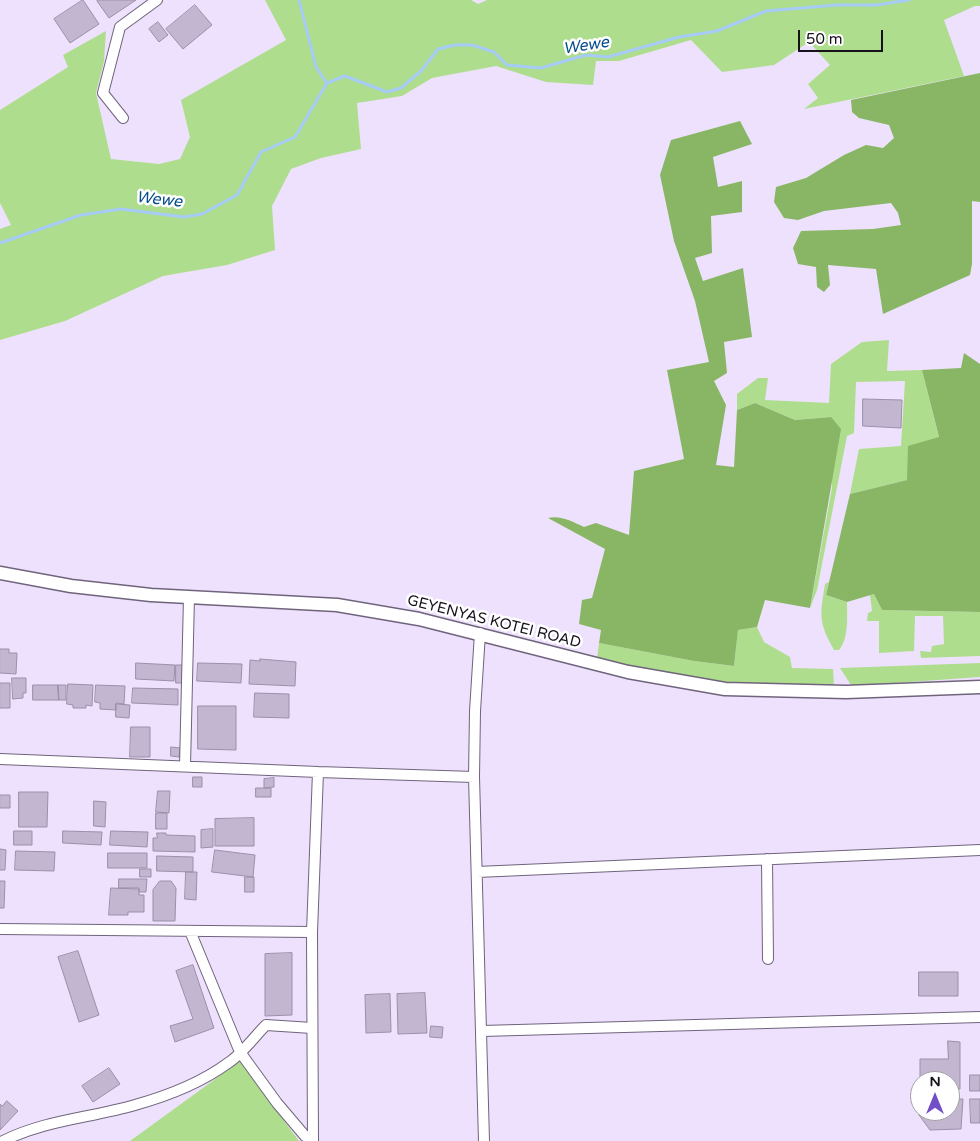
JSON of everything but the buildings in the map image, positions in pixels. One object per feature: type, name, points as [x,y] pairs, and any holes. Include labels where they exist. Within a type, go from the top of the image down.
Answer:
[{"type":"street","points":[[123,118],[103,92],[113,49],[120,27],[157,0]]},
{"type":"street","name":"GEYENYAS KOTEI ROAD","points":[[0,573],[80,587],[151,596],[337,605],[420,619],[628,672],[725,689],[846,692],[980,687]]},
{"type":"street","points":[[185,766],[190,597]]},
{"type":"street","points":[[480,633],[475,711],[474,777],[484,1141]]},
{"type":"street","points":[[0,759],[474,777]]},
{"type":"street","points":[[314,1141],[312,932],[318,772]]},
{"type":"street","points":[[477,872],[980,850]]},
{"type":"street","points":[[767,859],[768,960]]},
{"type":"street","points":[[0,929],[312,932]]},
{"type":"street","points":[[190,931],[240,1052],[276,1103],[305,1136],[314,1141]]},
{"type":"street","points":[[482,1031],[980,1017]]},
{"type":"street","points":[[3,1141],[22,1131],[70,1118],[134,1106],[183,1088],[230,1063],[266,1025],[312,1028]]},
{"type":"green space","points":[[265,0],[471,0],[478,4],[487,0],[980,0],[980,6],[975,6],[944,20],[964,76],[804,109],[818,98],[808,84],[830,65],[809,42],[774,65],[722,72],[691,40],[619,61],[596,61],[593,85],[546,82],[496,66],[432,78],[402,96],[357,103],[361,149],[321,158],[291,169],[272,206],[275,250],[227,265],[163,276],[65,321],[0,340],[0,229],[11,225],[0,203],[0,110],[68,67],[63,55],[106,31],[104,61],[96,93],[111,159],[159,164],[180,159],[190,137],[181,100],[286,40]]},
{"type":"green space","points":[[980,73],[980,202],[972,201],[972,264],[970,275],[883,314],[876,269],[828,265],[830,285],[824,292],[817,287],[816,267],[798,264],[793,248],[801,231],[873,229],[901,225],[898,213],[891,203],[824,211],[798,220],[784,218],[774,202],[776,187],[806,178],[844,155],[866,145],[883,148],[894,138],[889,125],[859,118],[852,112],[851,100]]},
{"type":"green space","points":[[740,121],[752,144],[713,157],[718,187],[742,181],[742,212],[711,216],[712,253],[695,258],[703,281],[743,268],[752,337],[724,342],[727,373],[714,381],[726,405],[716,465],[734,467],[737,410],[755,403],[795,420],[831,417],[841,429],[810,608],[765,600],[757,627],[738,630],[734,666],[694,661],[599,643],[601,630],[579,624],[582,600],[592,598],[605,549],[548,518],[562,518],[584,527],[596,523],[629,535],[634,471],[684,459],[667,370],[709,362],[695,301],[674,241],[660,175],[671,140]]},
{"type":"green space","points":[[889,340],[887,371],[922,370],[939,438],[907,480],[850,494],[859,449],[901,446],[905,381],[856,382],[854,433],[847,436],[817,590],[810,608],[832,488],[830,417],[795,420],[755,403],[737,410],[737,394],[758,378],[768,378],[765,400],[829,403],[831,364],[862,342]]},
{"type":"green space","points":[[964,353],[980,364],[980,612],[882,610],[874,594],[847,602],[826,595],[850,494],[907,480],[908,446],[939,437],[922,370],[961,368]]},
{"type":"green space","points":[[829,582],[826,595],[847,602],[846,633],[839,650],[834,650],[823,625],[821,611],[825,584]]},
{"type":"green space","points":[[874,594],[882,610],[980,612],[980,656],[921,658],[920,651],[931,652],[932,646],[944,644],[943,616],[915,616],[914,651],[879,653],[879,621],[867,621],[868,613],[872,611],[870,595]]},
{"type":"green space","points":[[757,627],[764,642],[790,657],[792,668],[833,669],[834,687],[715,683],[655,674],[597,659],[599,643],[694,661],[734,666],[738,630]]},
{"type":"green space","points":[[980,663],[980,677],[868,685],[851,685],[840,668]]},
{"type":"green space","points":[[240,1061],[299,1141],[130,1141]]},
{"type":"waterway","points":[[299,0],[316,67],[327,83]]},
{"type":"waterway","name":"Wewe","points":[[0,243],[81,215],[121,209],[184,217],[202,214],[237,195],[261,152],[295,137],[327,83],[345,76],[387,92],[401,88],[421,71],[438,49],[455,45],[472,45],[494,52],[507,65],[541,68],[586,55],[608,57],[679,37],[717,31],[766,11],[837,5],[876,5],[909,0]]}]
